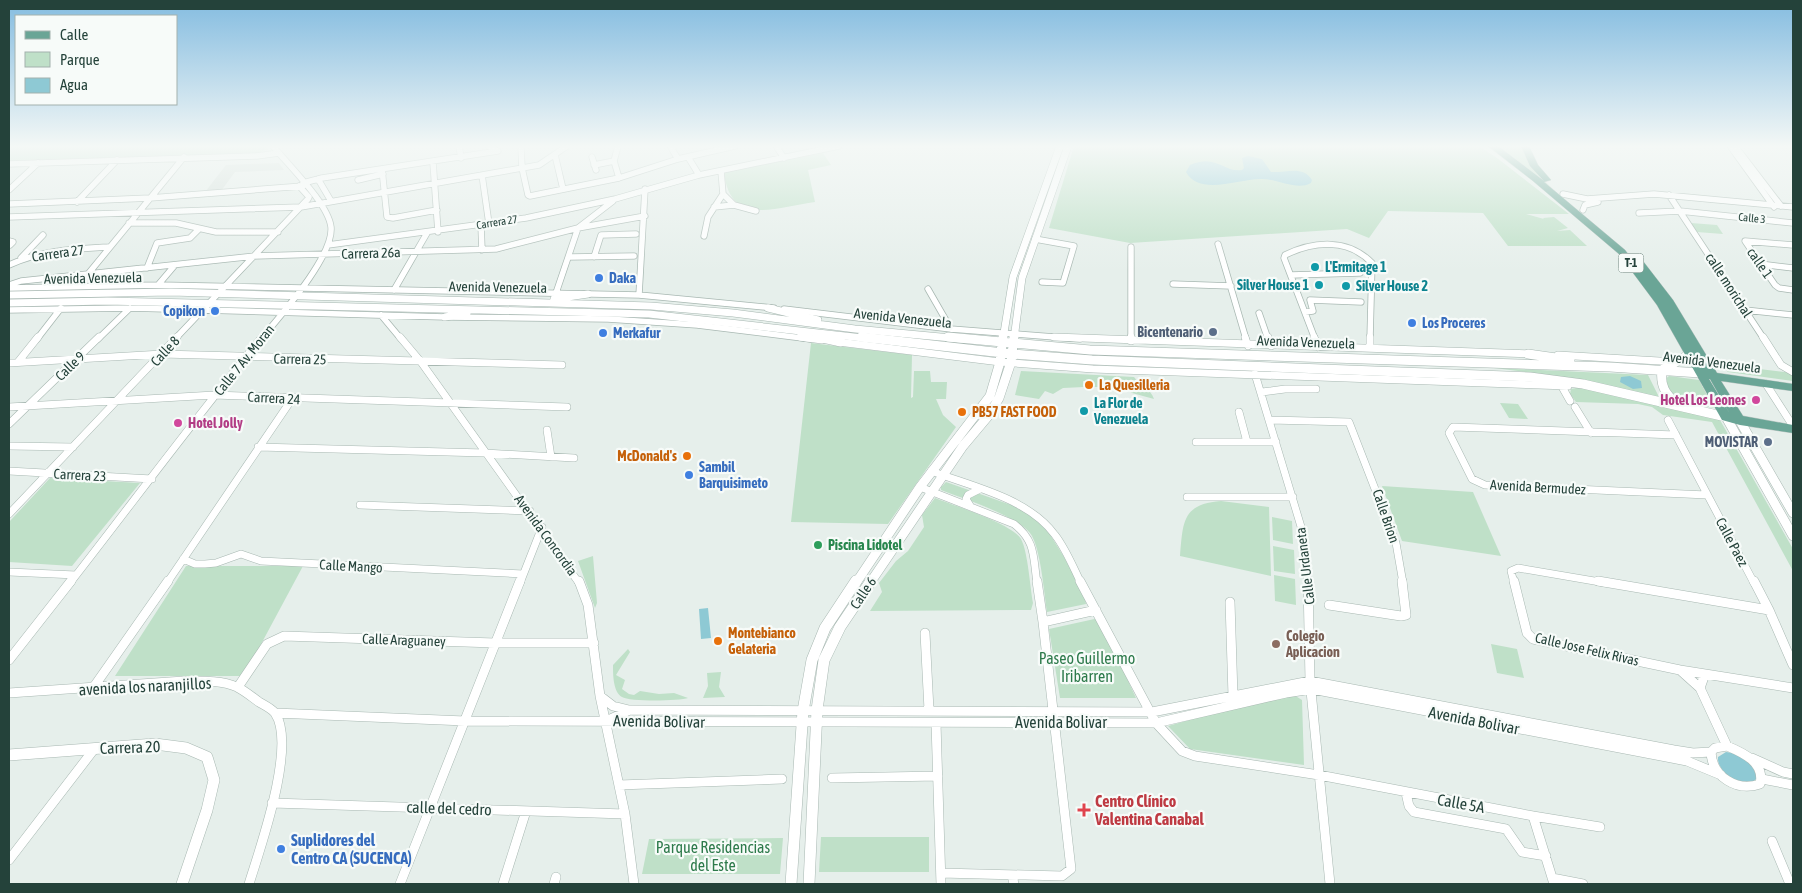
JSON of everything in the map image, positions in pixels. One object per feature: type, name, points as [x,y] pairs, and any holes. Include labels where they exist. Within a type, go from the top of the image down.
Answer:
[{"type":"main road","name":"T-1","points":[[1546,188],[1622,252],[1660,304],[1726,417]]},
{"type":"main road","name":"T-1","points":[[1556,188],[1613,235],[1647,270],[1668,300],[1740,421]]},
{"type":"main road","name":"Avenida Venezuela","points":[[1700,373],[1715,377],[1793,387]]},
{"type":"main road","name":"Avenida Venezuela","points":[[1726,417],[1740,421],[1793,428]]},
{"type":"street","points":[[77,202],[91,188]]},
{"type":"street","points":[[91,274],[109,247],[159,188]]},
{"type":"street","points":[[9,204],[150,198],[271,188]]},
{"type":"street","points":[[300,207],[309,197],[304,188]]},
{"type":"street","name":"Calle 7 Av. Moran","points":[[9,660],[152,479],[214,395],[282,313],[325,254],[331,227],[319,203],[305,188]]},
{"type":"street","points":[[323,188],[331,201]]},
{"type":"street","points":[[385,188],[387,217],[389,218],[437,210]]},
{"type":"street","points":[[9,217],[300,207],[412,188]]},
{"type":"street","points":[[435,188],[438,232]]},
{"type":"street","points":[[484,188],[489,224]]},
{"type":"street","points":[[526,188],[528,195],[574,188]]},
{"type":"street","name":"Carrera 27","points":[[328,245],[438,232],[526,218],[615,199],[651,188]]},
{"type":"street","points":[[704,236],[708,217],[722,194],[721,188]]},
{"type":"street","points":[[1007,348],[1013,277],[1045,188]]},
{"type":"street","points":[[791,884],[803,711],[812,660],[825,628],[920,487],[981,411],[990,396],[1007,348],[1022,278],[1053,188]]},
{"type":"street","points":[[1762,188],[1777,207]]},
{"type":"street","points":[[1764,188],[1777,207]]},
{"type":"street","points":[[639,295],[646,189]]},
{"type":"street","points":[[722,194],[734,205],[745,210],[756,211]]},
{"type":"street","points":[[1563,194],[1587,199],[1644,194],[1793,208]]},
{"type":"street","points":[[1583,210],[1585,205],[1592,202],[1670,197]]},
{"type":"street","name":"calle morichal","points":[[1670,197],[1781,365],[1792,371]]},
{"type":"street","points":[[556,293],[570,257],[578,228],[615,199]]},
{"type":"street","points":[[714,207],[734,205]]},
{"type":"street","name":"Calle 8","points":[[9,514],[300,207]]},
{"type":"street","name":"Calle 3","points":[[1639,213],[1680,211],[1793,223]]},
{"type":"street","name":"Carrera 26a","points":[[9,286],[21,281],[255,256],[482,250],[511,246],[578,228],[645,216]]},
{"type":"street","points":[[128,223],[176,223],[216,232],[278,232]]},
{"type":"street","points":[[481,225],[482,250]]},
{"type":"street","points":[[147,268],[157,243],[190,238],[199,229]]},
{"type":"street","points":[[394,290],[427,233]]},
{"type":"street","points":[[594,256],[600,235],[636,234]]},
{"type":"street","points":[[17,262],[43,235]]},
{"type":"street","points":[[1035,239],[1074,246],[1063,283],[1042,282]]},
{"type":"street","name":"calle 1","points":[[1793,245],[1745,240],[1775,286],[1793,290]]},
{"type":"street","points":[[1318,346],[1284,258],[1285,255],[1296,249],[1335,243],[1349,246],[1367,256],[1372,263],[1370,348]]},
{"type":"street","points":[[1218,244],[1248,346]]},
{"type":"street","name":"Carrera 27","points":[[9,265],[29,256],[51,251],[109,247]]},
{"type":"street","points":[[1131,247],[1131,341]]},
{"type":"street","points":[[570,257],[634,256]]},
{"type":"street","points":[[1760,264],[1793,268]]},
{"type":"street","points":[[158,285],[175,265]]},
{"type":"street","points":[[96,285],[95,280],[104,273]]},
{"type":"street","points":[[1291,275],[1360,273]]},
{"type":"street","points":[[1173,284],[1230,286]]},
{"type":"street","name":"Avenida Venezuela","points":[[9,286],[158,285],[639,295],[951,329],[1007,348],[1094,369],[1561,386],[1583,384]]},
{"type":"street","points":[[62,286],[72,289],[103,292]]},
{"type":"street","points":[[928,289],[951,329]]},
{"type":"street","name":"Avenida Venezuela","points":[[9,294],[103,292],[217,294],[525,302],[692,309],[1092,360],[1530,377],[1583,384],[1726,417]]},
{"type":"street","points":[[525,302],[588,294]]},
{"type":"street","points":[[1305,312],[1313,311],[1310,300],[1361,302]]},
{"type":"street","name":"Avenida Venezuela","points":[[9,303],[107,301],[207,306],[282,313],[653,321],[841,342],[1610,366],[1700,373]]},
{"type":"street","name":"Avenida Venezuela","points":[[9,310],[288,305],[511,310],[649,314],[1007,348],[1131,341],[1528,354],[1676,362],[1689,353]]},
{"type":"street","points":[[18,362],[61,308]]},
{"type":"street","name":"Calle 9","points":[[9,424],[130,308]]},
{"type":"street","points":[[768,308],[855,329]]},
{"type":"street","points":[[445,317],[457,314],[511,310]]},
{"type":"street","points":[[1745,310],[1793,315]]},
{"type":"street","points":[[1258,313],[1271,346]]},
{"type":"street","name":"Avenida Concordia","points":[[381,315],[421,362],[485,453],[542,527],[577,577],[588,605],[600,696],[625,814],[634,884]]},
{"type":"street","points":[[774,327],[841,342]]},
{"type":"street","name":"Calle 6","points":[[809,884],[817,710],[824,660],[831,644],[854,607],[942,475],[1000,398],[1007,348]]},
{"type":"street","name":"Carrera 25","points":[[9,363],[162,354],[245,358],[562,365]]},
{"type":"street","points":[[1528,354],[1610,366]]},
{"type":"street","points":[[1676,362],[1662,370],[1660,380],[1663,390],[1672,400],[1683,407]]},
{"type":"street","name":"Calle Urdaneta","points":[[1256,374],[1302,530],[1308,572],[1311,685],[1318,775],[1330,884]]},
{"type":"street","points":[[1766,384],[1793,428]]},
{"type":"street","points":[[1561,386],[1570,401]]},
{"type":"street","points":[[1262,392],[1281,389],[1316,390]]},
{"type":"street","name":"Carrera 24","points":[[9,407],[214,395],[567,408]]},
{"type":"street","points":[[93,688],[292,399]]},
{"type":"street","points":[[1575,407],[1591,433]]},
{"type":"street","points":[[1239,412],[1247,442]]},
{"type":"street","points":[[1726,417],[1793,536]]},
{"type":"street","name":"Calle Brion","points":[[1270,420],[1349,422],[1396,543],[1401,567],[1406,615],[1401,616],[1329,605]]},
{"type":"street","name":"Calle Paez","points":[[1668,420],[1769,610],[1793,665]]},
{"type":"street","points":[[1740,421],[1793,512]]},
{"type":"street","name":"Avenida Bermudez","points":[[1676,435],[1454,428],[1450,429],[1449,433],[1472,478],[1485,485],[1707,495]]},
{"type":"street","points":[[547,430],[551,457]]},
{"type":"street","points":[[1196,442],[1276,442]]},
{"type":"street","points":[[9,446],[73,447]]},
{"type":"street","points":[[258,447],[485,453],[574,458]]},
{"type":"street","name":"Carrera 23","points":[[9,471],[152,479]]},
{"type":"street","points":[[931,471],[1027,508],[1042,520],[1056,536],[1152,712],[1156,724]]},
{"type":"street","points":[[920,487],[1014,524],[1030,540],[1034,552],[1043,622],[1071,869],[1062,876],[1013,879],[941,872]]},
{"type":"street","points":[[972,508],[966,499],[968,495],[980,489]]},
{"type":"street","points":[[1187,497],[1292,497]]},
{"type":"street","points":[[360,505],[530,511]]},
{"type":"street","points":[[400,884],[542,527]]},
{"type":"street","name":"Calle Mango","points":[[183,559],[196,564],[205,564],[216,563],[241,554],[261,561],[523,574]]},
{"type":"street","name":"Calle Jose Felix Rivas","points":[[1769,610],[1518,568],[1510,571],[1527,634],[1533,639],[1680,670],[1793,688]]},
{"type":"street","points":[[9,572],[76,575]]},
{"type":"street","points":[[843,602],[854,607]]},
{"type":"street","points":[[1230,602],[1233,696]]},
{"type":"street","points":[[1043,622],[1096,610]]},
{"type":"street","points":[[925,633],[929,710]]},
{"type":"street","name":"Calle Araguaney","points":[[238,687],[267,644],[284,636],[495,643],[594,643]]},
{"type":"street","points":[[1680,670],[1700,688],[1727,746],[1783,772],[1793,774]]},
{"type":"street","points":[[1700,688],[1705,674]]},
{"type":"street","name":"avenida los naranjillos","points":[[9,693],[184,681],[226,684],[238,687],[276,713]]},
{"type":"street","name":"Avenida Bolivar","points":[[605,722],[630,710],[1052,710],[1152,712],[1233,696],[1311,685],[1693,753],[1711,752],[1715,748],[1727,746]]},
{"type":"street","name":"Avenida Bolivar","points":[[605,722],[1054,722],[1156,724],[1286,693],[1311,685],[1687,761],[1721,775],[1735,784],[1750,788],[1760,784],[1762,780],[1793,785]]},
{"type":"street","points":[[600,696],[608,704],[616,708],[630,710]]},
{"type":"street","points":[[249,884],[272,803],[281,760],[282,735],[276,713],[465,721],[605,722]]},
{"type":"street","points":[[936,723],[941,884]]},
{"type":"street","name":"Calle 5A","points":[[1156,724],[1182,751],[1188,754],[1318,775],[1406,793],[1600,827]]},
{"type":"street","name":"Carrera 20","points":[[9,755],[155,744],[186,748],[207,757],[214,780],[207,810],[182,884]]},
{"type":"street","points":[[9,860],[95,748]]},
{"type":"street","points":[[1711,752],[1713,766],[1721,775]]},
{"type":"street","points":[[1748,756],[1759,768],[1762,780]]},
{"type":"street","points":[[832,778],[938,776]]},
{"type":"street","points":[[619,785],[782,780]]},
{"type":"street","points":[[1406,793],[1409,806],[1414,812],[1506,829],[1522,852],[1546,856]]},
{"type":"street","name":"calle del cedro","points":[[272,803],[625,814]]},
{"type":"street","points":[[504,884],[526,811]]},
{"type":"street","points":[[1533,816],[1553,881],[1583,884]]},
{"type":"street","points":[[1772,841],[1790,884]]},
{"type":"shaded area","points":[[208,188],[223,188],[221,191],[205,192]]},
{"type":"green space","points":[[727,188],[812,188],[815,202],[757,210],[745,207],[735,201]]},
{"type":"green space","points":[[1061,188],[1535,188],[1569,214],[1526,214],[1544,219],[1554,217],[1568,228],[1557,231],[1570,230],[1587,246],[1508,246],[1483,213],[1388,211],[1369,238],[1347,229],[1130,243],[1049,228]]},
{"type":"green space","points":[[1691,223],[1717,225],[1723,234],[1697,232]]},
{"type":"green space","points":[[811,343],[912,355],[911,398],[913,397],[914,371],[930,371],[931,382],[947,382],[946,399],[936,399],[943,415],[956,427],[888,524],[791,522]]},
{"type":"green space","points":[[1726,365],[1793,373],[1793,381],[1728,372],[1723,367]]},
{"type":"green space","points":[[1494,368],[1648,375],[1659,397],[1580,379]]},
{"type":"green space","points":[[1021,371],[1134,377],[1154,399],[1132,393],[1123,387],[1094,387],[1093,381],[1083,381],[1084,387],[1063,388],[1053,394],[1045,391],[1039,399],[1015,395]]},
{"type":"green space","points":[[1669,376],[1699,380],[1714,408],[1678,398],[1668,388],[1664,380]]},
{"type":"green space","points":[[1581,387],[1720,420],[1793,549],[1793,571],[1712,422],[1663,415],[1652,407],[1638,404],[1576,402],[1570,394],[1571,389]]},
{"type":"green space","points":[[1500,403],[1518,404],[1528,419],[1509,418]]},
{"type":"green space","points":[[50,478],[140,483],[72,566],[9,562],[9,522]]},
{"type":"green space","points":[[946,482],[1014,506],[1041,520],[1064,557],[1085,597],[1086,604],[1047,612],[1040,562],[1032,536],[1017,522],[977,503],[941,490],[941,487]]},
{"type":"green space","points":[[1382,486],[1473,492],[1501,556],[1402,541]]},
{"type":"green space","points":[[935,498],[995,521],[1016,533],[1021,539],[1025,552],[1033,603],[1031,610],[870,611],[882,592],[879,583],[896,561],[908,551],[924,527],[922,515]]},
{"type":"green space","points":[[1221,501],[1269,507],[1271,576],[1180,556],[1182,533],[1187,517],[1199,506]]},
{"type":"green space","points":[[1272,517],[1292,521],[1293,544],[1273,540]]},
{"type":"green space","points":[[1273,546],[1294,550],[1295,574],[1274,571]]},
{"type":"green space","points":[[593,556],[597,603],[595,608],[578,561]]},
{"type":"green space","points":[[186,566],[303,566],[244,676],[115,676]]},
{"type":"green space","points":[[1274,575],[1295,579],[1296,605],[1275,601]]},
{"type":"green space","name":"Paseo Guillermo Iribarren","points":[[1099,618],[1136,698],[1060,698],[1049,629]]},
{"type":"green space","points":[[1491,644],[1517,649],[1524,678],[1497,673]]},
{"type":"green space","points":[[628,649],[630,652],[616,675],[625,680],[622,689],[634,695],[640,691],[659,694],[674,693],[688,698],[675,700],[634,700],[619,695],[613,678],[613,665]]},
{"type":"green space","points":[[721,672],[719,687],[725,697],[703,698],[708,686],[707,673]]},
{"type":"green space","points":[[1294,695],[1302,700],[1304,765],[1190,749],[1168,726],[1225,710]]},
{"type":"green space","points":[[821,837],[929,837],[929,872],[819,872]]},
{"type":"green space","name":"Parque Residencias del Este","points":[[783,838],[780,874],[642,874],[649,839]]},
{"type":"water","points":[[1630,376],[1641,381],[1642,388],[1633,389],[1620,382],[1621,377]]},
{"type":"water","points":[[708,608],[711,638],[701,639],[699,609]]},
{"type":"water","points":[[1726,752],[1737,754],[1753,767],[1757,777],[1753,782],[1741,783],[1722,770],[1718,757]]},
{"type":"place","name":"L'Ermitage 1","points":[[1315,267]]},
{"type":"place","name":"Daka","points":[[599,278]]},
{"type":"place","name":"Silver House 1","points":[[1319,285]]},
{"type":"place","name":"Silver House 2","points":[[1346,286]]},
{"type":"place","name":"Copikon","points":[[215,311]]},
{"type":"place","name":"Los Proceres","points":[[1412,323]]},
{"type":"place","name":"Bicentenario","points":[[1213,332]]},
{"type":"place","name":"Merkafur","points":[[603,333]]},
{"type":"place","name":"La Quesilleria","points":[[1089,385]]},
{"type":"place","name":"Hotel Los Leones","points":[[1756,400]]},
{"type":"place","name":"La Flor de Venezuela","points":[[1084,411]]},
{"type":"place","name":"PB57 FAST FOOD","points":[[962,412]]},
{"type":"place","name":"Hotel Jolly","points":[[178,423]]},
{"type":"place","name":"MOVISTAR","points":[[1768,442]]},
{"type":"place","name":"McDonald's","points":[[687,456]]},
{"type":"place","name":"Sambil Barquisimeto","points":[[689,475]]},
{"type":"place","name":"Piscina Lidotel","points":[[818,545]]},
{"type":"place","name":"Montebianco Gelateria","points":[[718,641]]},
{"type":"place","name":"Colegio Aplicacion","points":[[1276,644]]},
{"type":"place","name":"Centro Clínico Valentina Canabal","points":[[1084,810]]},
{"type":"place","name":"Suplidores del Centro CA (SUCENCA)","points":[[281,849]]}]
